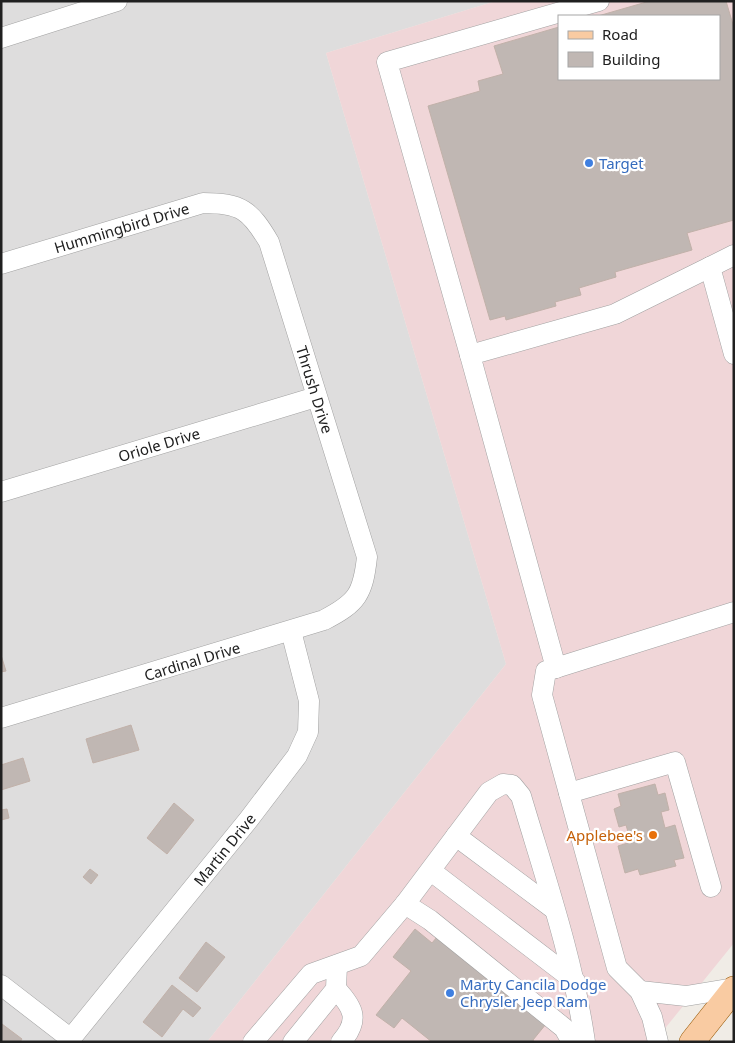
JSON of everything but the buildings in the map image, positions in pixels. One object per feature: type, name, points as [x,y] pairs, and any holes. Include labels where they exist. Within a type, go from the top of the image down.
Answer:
[{"type":"main road","points":[[692,1042],[734,988]]},
{"type":"street","points":[[1,38],[117,1]]},
{"type":"street","points":[[556,668],[387,62],[598,1]]},
{"type":"street","name":"Hummingbird Drive","points":[[1,264],[203,203],[226,203],[244,208]]},
{"type":"street","name":"Thrush Drive","points":[[244,208],[258,222],[270,242],[316,397],[367,557],[364,579]]},
{"type":"street","points":[[470,355],[615,314],[734,255]]},
{"type":"street","points":[[710,267],[734,354]]},
{"type":"street","name":"Oriole Drive","points":[[1,492],[316,397]]},
{"type":"street","name":"Cardinal Drive","points":[[1,718],[324,620],[346,609],[357,595],[364,579]]},
{"type":"street","points":[[658,1042],[652,1017],[640,991],[617,968],[542,695],[546,671],[734,612]]},
{"type":"street","name":"Martin Drive","points":[[70,1040],[116,986],[297,756],[308,732],[309,700],[291,631]]},
{"type":"street","points":[[569,793],[675,762],[711,886]]},
{"type":"street","points":[[253,1042],[311,974],[361,956],[431,871],[489,792],[503,784],[512,785],[521,796],[574,981],[585,1042]]},
{"type":"street","points":[[456,836],[554,909]]},
{"type":"street","points":[[431,871],[574,981]]},
{"type":"street","points":[[404,904],[430,920],[564,1028],[572,1042]]},
{"type":"street","points":[[293,1042],[336,990],[337,965]]},
{"type":"street","points":[[1,985],[70,1040]]},
{"type":"street","points":[[640,991],[686,996],[734,988]]},
{"type":"street","points":[[336,990],[350,1004],[354,1020],[349,1033],[341,1042]]},
{"type":"shaded area","points":[[1,1],[496,1],[326,53],[506,664],[207,1042],[1,1042]]},
{"type":"shaded area","points":[[496,1],[734,1],[734,943],[654,1042],[207,1042],[506,664],[326,53]]},
{"type":"place","name":"Target","points":[[589,163]]},
{"type":"place","name":"Applebee's","points":[[653,835]]},
{"type":"place","name":"Marty Cancila Dodge Chrysler Jeep Ram","points":[[450,993]]}]
